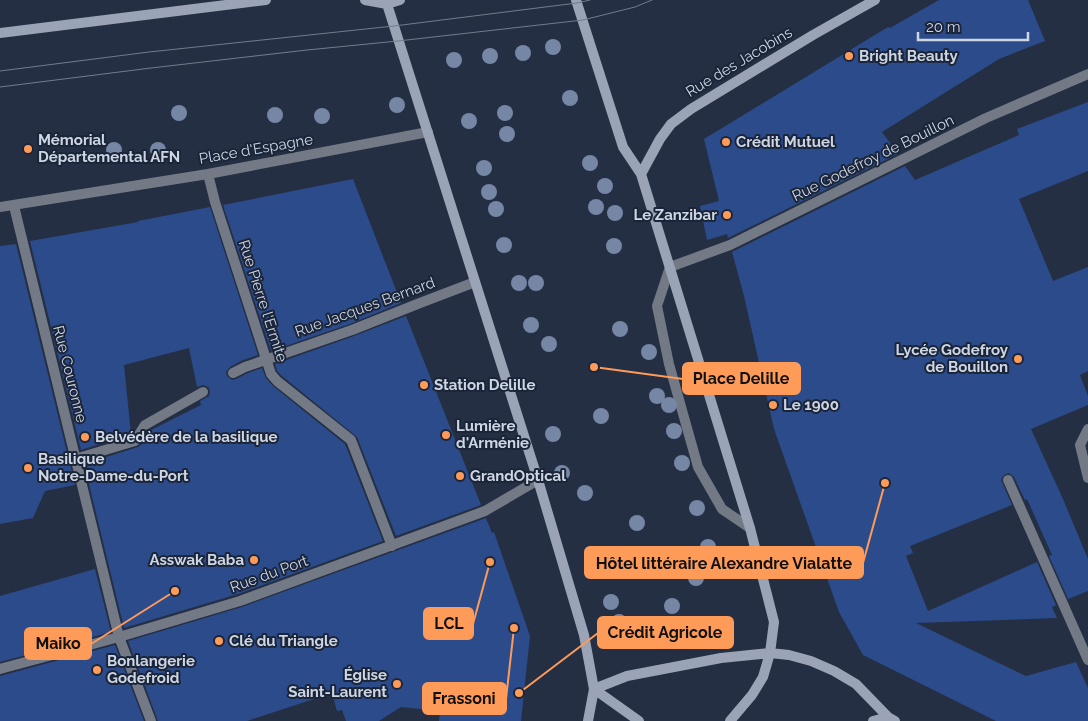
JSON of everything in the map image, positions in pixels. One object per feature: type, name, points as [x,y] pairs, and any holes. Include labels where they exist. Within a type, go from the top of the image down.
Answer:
[{"type":"main road","points":[[0,33],[266,0]]},
{"type":"main road","points":[[365,0],[389,2],[400,0]]},
{"type":"main road","points":[[576,0],[623,147],[641,174],[750,528],[774,622],[770,653],[763,677],[752,695],[730,721]]},
{"type":"main road","name":"Rue des Jacobins","points":[[641,174],[660,139],[671,124],[699,104],[875,0]]},
{"type":"main road","points":[[389,2],[538,480],[584,635],[594,689],[588,721]]},
{"type":"main road","points":[[594,689],[627,676],[721,658],[770,653],[811,660],[834,671],[856,684],[892,719]]},
{"type":"main road","points":[[594,689],[639,721]]},
{"type":"main road","points":[[873,721],[892,719]]},
{"type":"street","name":"Rue Godefroy de Bouillon","points":[[670,267],[730,245],[986,118],[1088,74]]},
{"type":"street","name":"Place d'Espagne","points":[[0,207],[208,174],[428,132]]},
{"type":"street","name":"Rue Pierre l'Ermite","points":[[208,174],[214,202],[272,374],[277,381],[351,440],[392,546]]},
{"type":"street","name":"Rue Couronne","points":[[14,206],[119,637],[150,721]]},
{"type":"street","points":[[670,267],[657,306],[668,364],[698,467],[722,509],[750,528]]},
{"type":"street","name":"Rue Jacques Bernard","points":[[233,373],[244,367],[352,330],[475,282]]},
{"type":"street","points":[[75,459],[135,441],[145,425],[203,392]]},
{"type":"street","points":[[1088,429],[1080,445],[1088,478]]},
{"type":"street","name":"Rue du Port","points":[[0,669],[119,637],[240,601],[485,511],[538,480]]},
{"type":"street","points":[[1008,480],[1088,660]]},
{"type":"building","points":[[939,0],[1028,0],[1045,41],[999,59],[882,132],[898,154],[728,238],[727,234],[707,240],[700,206],[719,201],[704,139],[888,27],[890,28]]},
{"type":"building","points":[[1088,102],[1088,171],[1019,199],[1053,281],[1088,267],[1088,371],[1080,375],[1088,396],[1088,405],[1031,429],[1088,559],[1088,591],[1068,599],[1049,556],[1052,555],[1027,499],[1025,500],[1014,477],[1009,473],[1003,476],[1001,480],[1012,505],[910,546],[913,553],[906,556],[928,611],[1037,562],[1056,605],[1052,607],[1057,618],[916,623],[1026,676],[1076,662],[1088,688],[1088,721],[996,721],[863,655],[839,612],[774,429],[744,296],[732,252],[905,166],[915,180],[1019,135],[1017,129]]},
{"type":"building","points":[[353,179],[401,303],[350,324],[271,351],[223,205]]},
{"type":"building","points":[[210,207],[258,355],[230,367],[226,372],[227,376],[232,380],[262,368],[266,378],[273,386],[345,444],[383,541],[238,594],[124,628],[84,464],[138,447],[149,431],[201,405],[200,401],[209,396],[210,392],[206,386],[197,387],[189,348],[124,365],[131,434],[81,450],[30,241]]},
{"type":"building","points":[[16,244],[75,485],[45,491],[33,518],[0,524],[0,246]]},
{"type":"building","points":[[406,316],[481,505],[396,536],[357,437],[282,376],[277,371],[275,364]]},
{"type":"building","points":[[486,518],[492,533],[494,532],[530,636],[521,721],[439,721],[440,711],[401,707],[379,721],[346,721],[342,710],[337,711],[332,693],[247,721],[158,721],[128,641],[242,607]]},
{"type":"building","points":[[95,569],[111,632],[0,662],[0,596]]},
{"type":"building","points":[[115,645],[144,721],[0,721],[0,676]]},
{"type":"tram line","points":[[0,71],[149,52],[394,26],[590,0]]},
{"type":"tram line","points":[[0,87],[307,50],[583,20],[635,7],[652,0]]},
{"type":"place","name":"Bright Beauty","points":[[849,56]]},
{"type":"place","name":"Crédit Mutuel","points":[[726,142]]},
{"type":"place","name":"Mémorial Départemental AFN","points":[[28,149]]},
{"type":"place","name":"Le Zanzibar","points":[[727,215]]},
{"type":"place","name":"Lycée Godefroy de Bouillon","points":[[1018,359]]},
{"type":"place","name":"Place Delille","points":[[594,367]]},
{"type":"place","name":"Station Delille","points":[[424,385]]},
{"type":"place","name":"Le 1900","points":[[773,405]]},
{"type":"place","name":"Lumière d'Arménie","points":[[446,435]]},
{"type":"place","name":"Belvédère de la basilique","points":[[85,437]]},
{"type":"place","name":"Basilique Notre-Dame-du-Port","points":[[28,468]]},
{"type":"place","name":"GrandOptical","points":[[460,476]]},
{"type":"place","name":"Hôtel littéraire Alexandre Vialatte","points":[[885,483]]},
{"type":"place","name":"Asswak Baba","points":[[254,560]]},
{"type":"place","name":"LCL","points":[[490,562]]},
{"type":"place","name":"Maiko","points":[[175,591]]},
{"type":"place","name":"Frassoni","points":[[514,628]]},
{"type":"place","name":"Clé du Triangle","points":[[219,641]]},
{"type":"place","name":"Bonlangerie Godefroid","points":[[97,670]]},
{"type":"place","name":"Église Saint-Laurent","points":[[397,684]]},
{"type":"place","name":"Crédit Agricole","points":[[519,693]]}]
